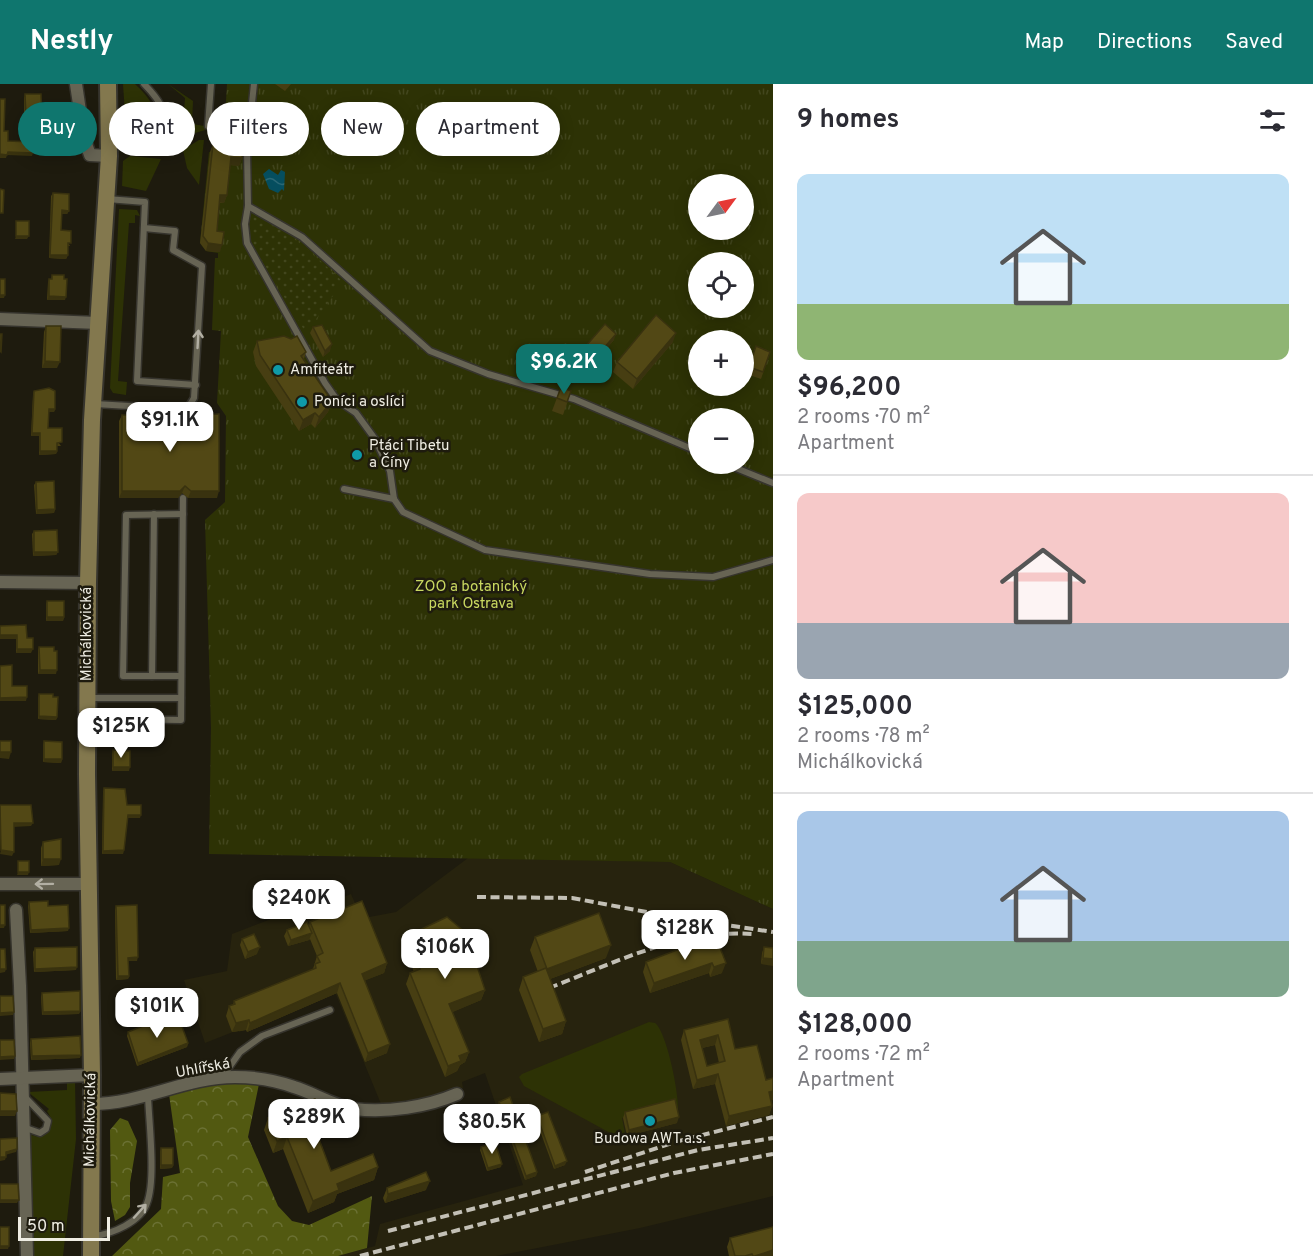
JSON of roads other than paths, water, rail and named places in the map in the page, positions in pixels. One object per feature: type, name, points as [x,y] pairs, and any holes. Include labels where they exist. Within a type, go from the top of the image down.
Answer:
[{"type":"street","points":[[76,84],[84,138],[90,155],[109,149]]},
{"type":"street","name":"Michálkovická","points":[[91,1256],[92,1075],[88,884],[88,583],[93,404],[109,149],[108,84]]},
{"type":"street","points":[[0,319],[98,323]]},
{"type":"street","points":[[0,582],[88,583]]},
{"type":"street","points":[[0,885],[88,884]]},
{"type":"street","points":[[16,910],[27,1256]]},
{"type":"street","points":[[0,1079],[92,1075]]},
{"type":"street","name":"Uhlířská","points":[[92,1104],[148,1096],[187,1085],[221,1079],[265,1079],[353,1109],[398,1108],[441,1101],[457,1094]]},
{"type":"lane","points":[[144,84],[159,102]]},
{"type":"lane","points":[[201,84],[211,87],[210,102]]},
{"type":"lane","points":[[254,84],[247,150],[248,206],[244,224],[247,243],[325,383],[337,400],[356,413],[375,439],[390,471],[394,499],[403,512],[485,550],[650,574],[714,577],[773,560]]},
{"type":"lane","points":[[106,199],[145,202],[137,381],[196,385]]},
{"type":"lane","points":[[248,206],[302,237],[430,351],[488,374],[574,399],[688,447]]},
{"type":"lane","points":[[93,404],[181,409],[189,406],[194,398],[202,266],[173,250],[175,231],[144,228]]},
{"type":"lane","points":[[189,406],[191,416]]},
{"type":"lane","points":[[751,474],[773,483]]},
{"type":"lane","points":[[344,489],[394,499]]},
{"type":"lane","points":[[112,719],[181,720],[183,498]]},
{"type":"lane","points":[[152,676],[154,514]]},
{"type":"lane","points":[[181,676],[123,676],[123,665],[126,515],[183,514]]},
{"type":"lane","points":[[87,698],[181,698]]},
{"type":"lane","points":[[221,1079],[240,1052],[262,1036],[330,1010]]},
{"type":"lane","points":[[23,1095],[48,1121],[46,1129],[40,1133],[23,1127]]},
{"type":"lane","points":[[90,1236],[108,1234],[124,1225],[147,1204],[150,1184],[148,1096]]},
{"type":"water","points":[[269,169],[278,175],[281,170],[285,172],[284,191],[282,189],[278,193],[269,189],[263,174]]},
{"type":"railway","points":[[477,897],[572,898],[673,917],[773,932]]},
{"type":"railway","points":[[549,988],[673,942],[725,934],[752,934]]},
{"type":"railway","points":[[585,1172],[675,1142],[773,1117]]},
{"type":"railway","points":[[388,1231],[698,1150],[773,1138]]},
{"type":"railway","points":[[360,1256],[674,1173],[773,1154]]},
{"type":"place","name":"Amfiteátr","points":[[278,370]]},
{"type":"place","name":"Poníci a oslíci","points":[[302,402]]},
{"type":"place","name":"Ptáci Tibetu a Číny","points":[[357,455]]},
{"type":"place","name":"Budowa AWT a.s.","points":[[650,1121]]},
{"type":"park label","name":"ZOO a botanický park Ostrava","points":[[471,596]]}]
